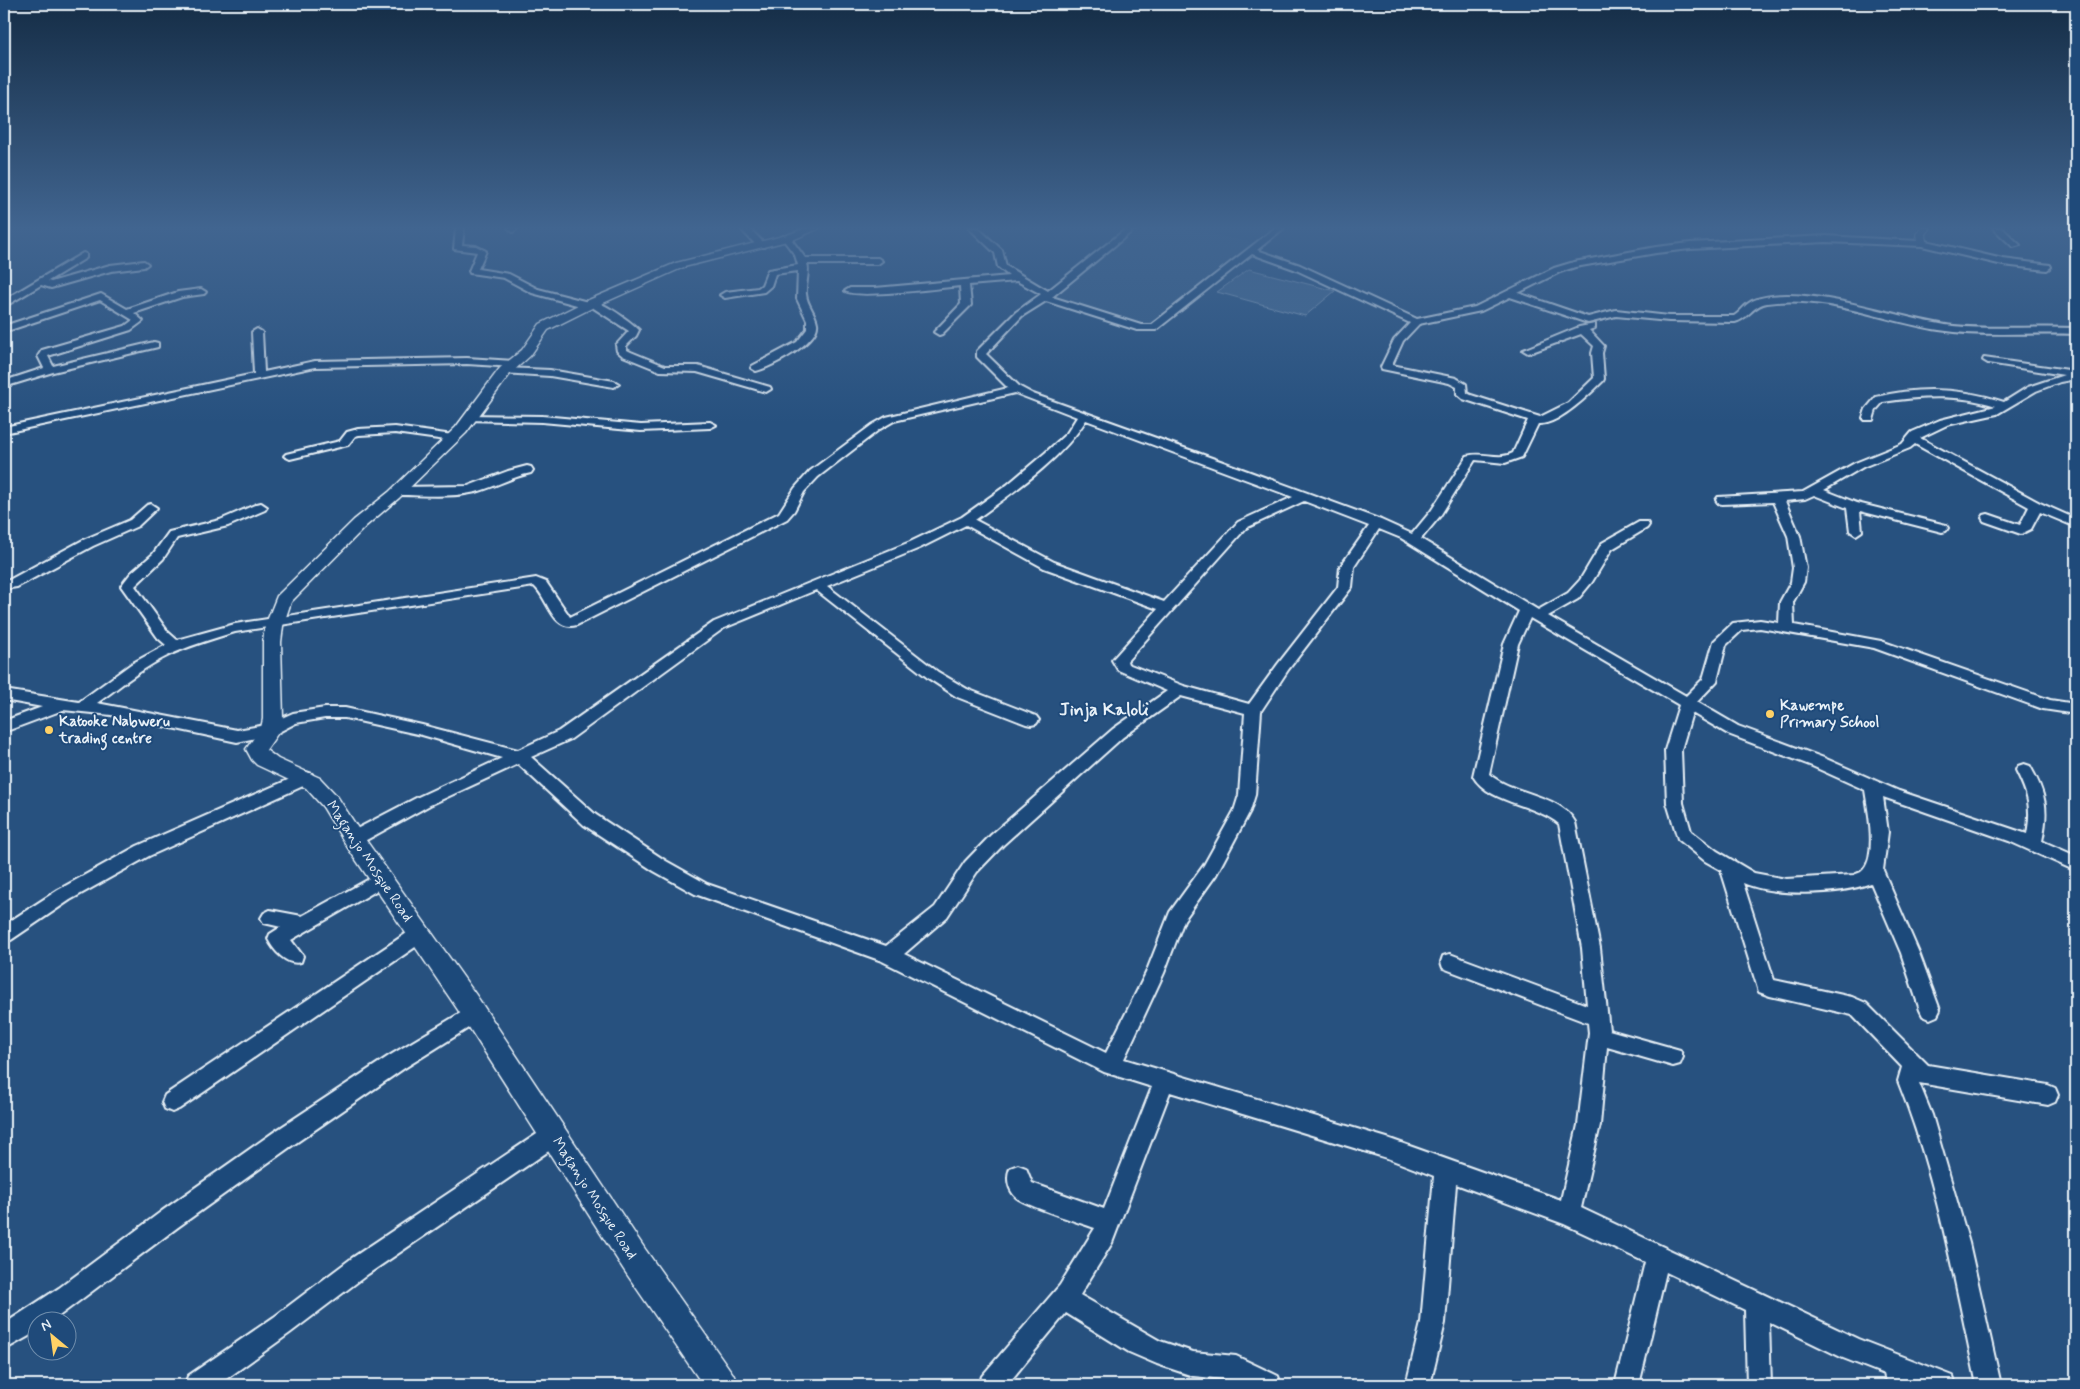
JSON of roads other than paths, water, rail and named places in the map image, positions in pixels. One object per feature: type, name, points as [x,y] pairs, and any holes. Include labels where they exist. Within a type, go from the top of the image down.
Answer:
[{"type":"street","points":[[4,304],[22,293]]},
{"type":"street","points":[[127,312],[181,294],[193,293]]},
{"type":"street","points":[[543,293],[590,304],[612,314],[634,330],[633,334],[620,345],[622,351],[626,354],[664,369],[698,369],[766,389]]},
{"type":"street","name":"Maganjo Mosque Road","points":[[616,293],[544,327],[526,353],[509,368],[454,438],[398,491],[360,523],[289,593],[279,609],[274,623],[271,662],[274,711],[270,730],[259,743],[257,754],[266,762],[306,778],[332,802],[353,839],[474,1014],[670,1314],[722,1385]]},
{"type":"street","points":[[725,295],[741,293]]},
{"type":"street","points":[[756,368],[801,344],[810,331],[813,320],[802,299],[802,293]]},
{"type":"street","points":[[939,332],[966,305],[965,293]]},
{"type":"street","points":[[1041,293],[1102,317],[1147,329],[1153,328],[1162,322],[1199,293]]},
{"type":"street","points":[[1050,293],[1019,314],[982,351],[985,359],[1016,389],[1029,396],[1219,464],[1302,497],[1327,504],[1414,539],[1533,612],[1747,737],[1818,762],[1873,787],[1983,824],[2076,864]]},
{"type":"street","points":[[1350,293],[1416,322],[1478,310],[1509,293],[1585,324],[1599,346],[1597,354],[1599,379],[1572,405],[1544,420],[1534,420],[1467,397],[1462,394],[1462,386],[1452,380],[1386,367],[1400,340],[1416,322]]},
{"type":"street","points":[[4,329],[101,297],[136,318],[138,322],[128,328],[43,354],[50,370]]},
{"type":"street","points":[[1528,350],[1585,324],[1600,314],[1614,312],[1660,318],[1735,318],[1744,315],[1752,305],[1771,300],[1793,299],[1836,304],[1940,328],[2076,331]]},
{"type":"street","points":[[257,332],[259,376]]},
{"type":"street","points":[[4,384],[50,370],[154,345]]},
{"type":"street","points":[[4,430],[327,363],[466,360],[614,384]]},
{"type":"street","points":[[1988,360],[2076,375]]},
{"type":"street","points":[[1722,500],[1777,498],[1805,494],[1859,465],[1906,446],[1914,439],[1916,434],[1933,426],[1993,412],[2032,389],[2058,379],[2076,375]]},
{"type":"street","points":[[82,707],[134,669],[176,647],[199,638],[235,628],[536,582],[541,585],[564,620],[572,622],[783,516],[788,511],[799,491],[814,474],[876,427],[890,419],[936,406],[1016,389]]},
{"type":"street","points":[[1870,418],[1871,409],[1880,399],[1928,392],[1969,395],[2005,406]]},
{"type":"street","points":[[353,839],[424,801],[565,735],[719,625],[916,546],[966,520],[1011,488],[1049,456],[1071,435],[1083,416]]},
{"type":"street","points":[[470,418],[542,419],[641,428],[710,425]]},
{"type":"street","points":[[1414,539],[1436,513],[1471,458],[1479,456],[1500,461],[1515,457],[1518,455],[1534,420]]},
{"type":"street","points":[[290,456],[344,443],[352,433],[358,432],[395,430],[454,438]]},
{"type":"street","points":[[1914,439],[2036,506],[2076,523]]},
{"type":"street","points":[[398,491],[466,490],[483,485],[506,474],[527,470]]},
{"type":"street","points":[[1814,490],[1853,506],[1942,528]]},
{"type":"street","points":[[1252,710],[1179,690],[1123,667],[1119,663],[1121,658],[1242,525],[1302,497]]},
{"type":"street","points":[[1777,498],[1789,518],[1797,554],[1799,576],[1796,587],[1790,593],[1785,604],[1788,629]]},
{"type":"street","points":[[1853,506],[1856,531]]},
{"type":"street","points":[[1988,518],[2021,530],[2027,526],[2036,506]]},
{"type":"street","points":[[4,585],[12,584],[88,543],[134,523],[151,508]]},
{"type":"street","points":[[176,647],[163,635],[128,586],[136,574],[161,554],[169,538],[173,535],[224,523],[261,508]]},
{"type":"street","points":[[966,520],[1049,565],[1168,608]]},
{"type":"street","points":[[1111,1066],[1155,973],[1176,917],[1210,870],[1242,811],[1247,795],[1252,710],[1345,588],[1348,567],[1377,523]]},
{"type":"street","points":[[1568,1214],[1589,1125],[1599,1027],[1591,948],[1566,821],[1555,813],[1491,785],[1481,776],[1511,644],[1533,612],[1573,596],[1585,582],[1606,546],[1643,525]]},
{"type":"street","points":[[817,585],[933,675],[962,693],[1031,720]]},
{"type":"street","points":[[1873,787],[1880,832],[1874,870],[1868,877],[1854,882],[1786,886],[1750,879],[1710,856],[1684,834],[1676,803],[1673,750],[1687,703],[1710,681],[1719,644],[1738,626],[1760,624],[1876,644],[2048,706],[2076,709]]},
{"type":"street","points":[[890,955],[941,912],[971,867],[997,840],[1118,733],[1179,690]]},
{"type":"street","points":[[4,695],[62,705],[111,710],[238,736],[270,730],[293,718],[325,713],[345,714],[422,730],[521,757],[590,820],[680,878],[701,889],[890,955],[1032,1028],[1111,1066],[1387,1148],[1568,1214],[1757,1302],[1852,1349],[1897,1376],[1944,1385]]},
{"type":"street","points":[[4,727],[62,705]]},
{"type":"street","points":[[2024,770],[2038,797],[2040,812],[2033,844]]},
{"type":"street","points":[[4,935],[64,896],[143,851],[306,778]]},
{"type":"street","points":[[1729,868],[1766,986],[1859,1009],[1923,1074]]},
{"type":"street","points":[[1874,870],[1906,944],[1930,1010]]},
{"type":"street","points":[[294,956],[277,939],[382,879]]},
{"type":"street","points":[[270,918],[302,923]]},
{"type":"street","points":[[172,1102],[420,934]]},
{"type":"street","points":[[1450,962],[1673,1057]]},
{"type":"street","points":[[4,1338],[85,1284],[174,1216],[346,1094],[474,1014]]},
{"type":"street","points":[[1989,1385],[1974,1308],[1956,1234],[1922,1116],[1908,1081],[1910,1073],[1923,1074],[2048,1095]]},
{"type":"street","points":[[991,1385],[1063,1298],[1089,1262],[1109,1222],[1132,1167],[1164,1082]]},
{"type":"street","points":[[197,1385],[282,1325],[360,1266],[554,1135]]},
{"type":"street","points":[[1418,1385],[1432,1323],[1446,1168]]},
{"type":"street","points":[[1018,1176],[1020,1185],[1025,1190],[1109,1222]]},
{"type":"street","points":[[1627,1385],[1658,1255]]},
{"type":"street","points":[[1063,1298],[1138,1344],[1192,1364],[1236,1368],[1269,1385]]},
{"type":"street","points":[[1757,1302],[1760,1385]]},
{"type":"place","name":"Kawempe Primary School","points":[[1770,714]]},
{"type":"place","name":"Katooke Nabweru trading centre","points":[[49,730]]},
{"type":"district","name":"Jinja Kaloli","points":[[1104,709]]}]
